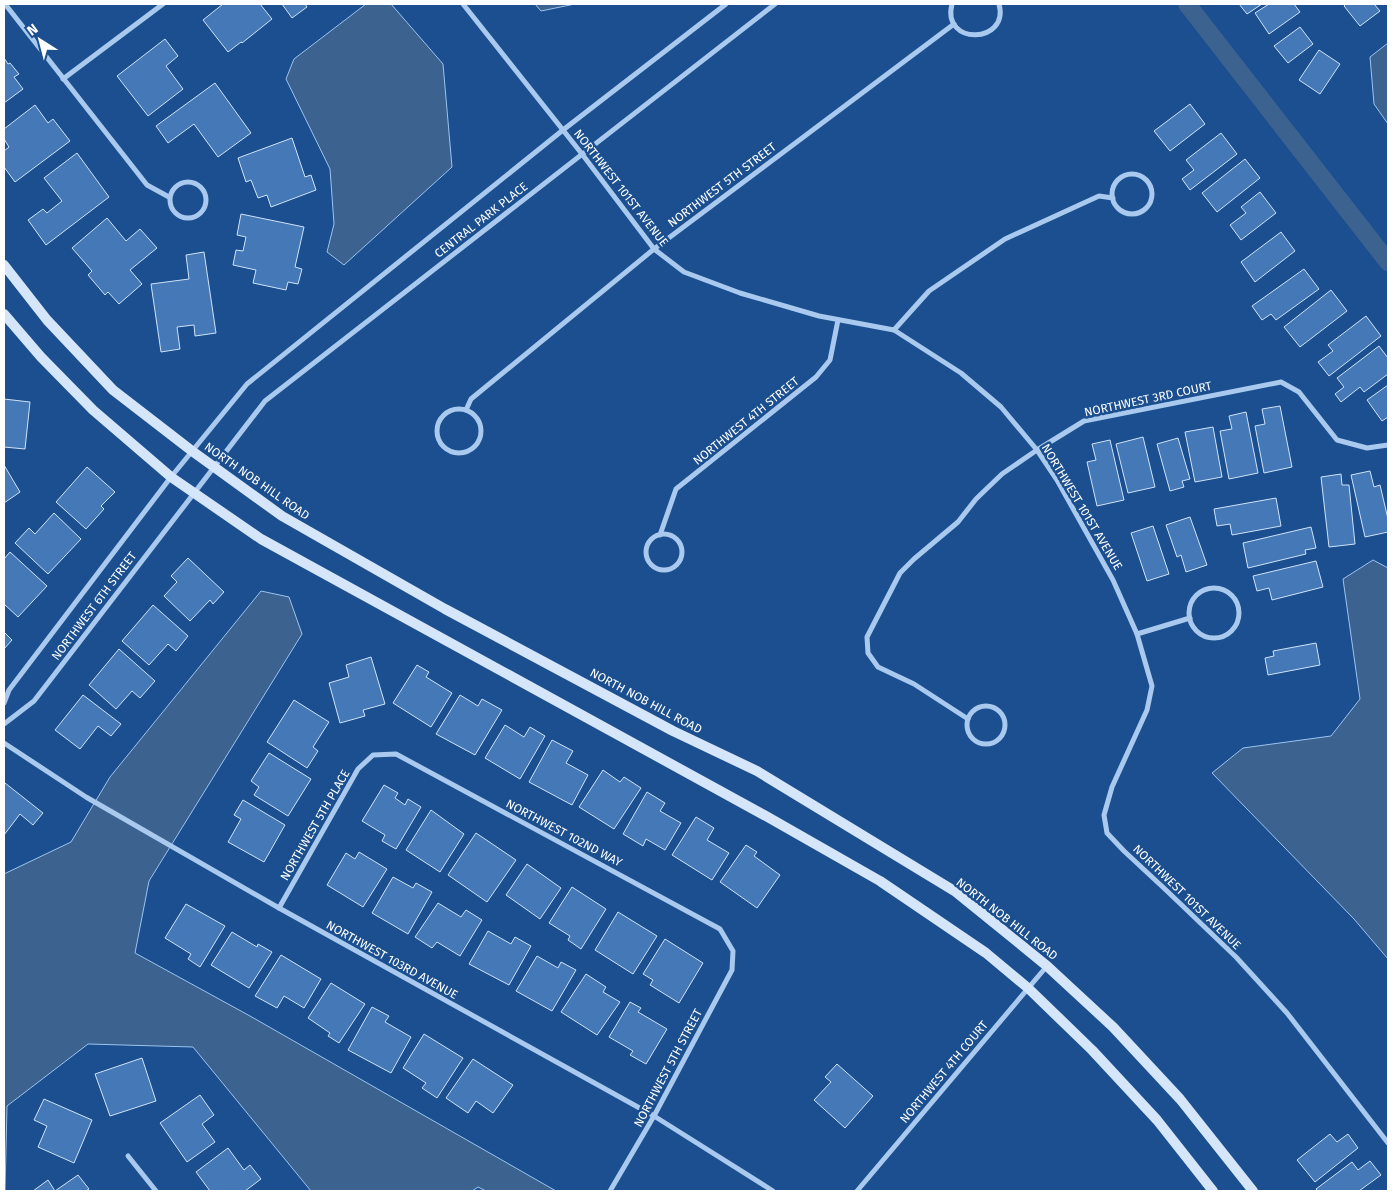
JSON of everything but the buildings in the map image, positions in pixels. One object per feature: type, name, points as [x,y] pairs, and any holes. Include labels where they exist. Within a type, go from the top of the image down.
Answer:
[{"type":"main road","name":"NORTH NOB HILL ROAD","points":[[4,264],[47,320],[113,390],[192,451],[282,516],[445,609],[673,731],[757,771],[956,892],[1047,966],[1113,1027],[1180,1099],[1253,1191]]},
{"type":"main road","points":[[4,314],[40,356],[93,410],[171,477],[260,540],[756,811],[880,881],[986,953],[1028,988],[1092,1050],[1157,1120],[1213,1191]]},
{"type":"street","points":[[5,4],[146,185],[169,198]]},
{"type":"street","points":[[63,79],[163,4]]},
{"type":"street","name":"NORTHWEST 101ST AVENUE","points":[[463,4],[582,154],[654,249],[684,272],[740,293],[819,316],[894,330],[961,373],[1001,407],[1038,450],[1114,580],[1136,634],[1152,686],[1147,710],[1112,788],[1104,815],[1107,833],[1236,957],[1287,1013],[1388,1143]]},
{"type":"street","name":"CENTRAL PARK PLACE","points":[[171,477],[248,384],[563,130],[726,4]]},
{"type":"street","name":"CENTRAL PARK PLACE","points":[[193,494],[265,401],[775,4]]},
{"type":"street","points":[[952,4],[951,16],[954,24],[960,30],[975,36],[984,34],[997,24],[1000,15],[999,4]]},
{"type":"street","name":"NORTHWEST 5TH STREET","points":[[466,410],[471,399],[654,249],[954,24]]},
{"type":"street","points":[[1128,174],[1140,175],[1150,183],[1152,189],[1150,203],[1140,212],[1133,214],[1120,210],[1113,198],[1114,186],[1122,176],[1128,174]]},
{"type":"street","points":[[190,182],[203,188],[206,202],[204,209],[199,215],[185,218],[178,216],[173,211],[169,198],[176,185],[190,182]]},
{"type":"street","points":[[894,330],[929,291],[1005,239],[1099,196],[1113,198]]},
{"type":"street","name":"NORTHWEST 4TH STREET","points":[[660,535],[676,489],[816,377],[830,360],[838,320]]},
{"type":"street","name":"NORTHWEST 3RD COURT","points":[[968,719],[914,684],[878,667],[868,653],[867,638],[900,573],[958,522],[976,499],[1002,474],[1038,450],[1084,421],[1281,382],[1299,392],[1337,440],[1367,448],[1388,445]]},
{"type":"street","points":[[452,410],[466,410],[478,420],[480,435],[478,442],[467,452],[452,452],[441,444],[437,431],[438,424],[441,418],[452,410]]},
{"type":"street","name":"NORTHWEST 6TH STREET","points":[[4,703],[9,690],[171,477]]},
{"type":"street","name":"NORTHWEST 6TH STREET","points":[[4,724],[34,701],[193,494]]},
{"type":"street","name":"NORTHWEST 4TH STREET","points":[[666,534],[676,538],[682,548],[681,559],[678,564],[662,570],[651,564],[646,553],[650,541],[660,535],[666,534]]},
{"type":"street","points":[[1214,587],[1230,593],[1236,600],[1239,608],[1239,616],[1233,630],[1219,637],[1211,638],[1204,636],[1192,625],[1190,618],[1189,609],[1192,601],[1205,589],[1214,587]]},
{"type":"street","points":[[1136,634],[1190,618]]},
{"type":"street","points":[[979,707],[991,707],[1001,714],[1004,730],[996,741],[983,744],[972,738],[968,732],[968,719],[970,714],[979,707]]},
{"type":"street","name":"NORTHWEST 103RD AVENUE","points":[[4,743],[86,797],[279,908],[654,1116],[773,1191]]},
{"type":"street","name":"NORTHWEST 102ND WAY","points":[[373,755],[396,754],[720,929],[733,951]]},
{"type":"street","name":"NORTHWEST 5TH PLACE","points":[[279,908],[358,769],[373,755]]},
{"type":"street","name":"NORTHWEST 5TH STREET","points":[[610,1191],[654,1116],[732,970],[733,951]]},
{"type":"street","name":"NORTHWEST 4TH COURT","points":[[857,1191],[1047,966]]},
{"type":"street","points":[[128,1156],[156,1191]]},
{"type":"water","points":[[366,4],[391,4],[443,64],[452,167],[344,265],[327,252],[334,224],[330,169],[286,79],[294,59]]},
{"type":"water","points":[[535,4],[575,4],[541,11]]},
{"type":"water","points":[[1388,43],[1388,124],[1374,104],[1370,57]]},
{"type":"water","points":[[1373,560],[1388,568],[1388,959],[1354,919],[1212,773],[1243,748],[1331,736],[1360,699],[1343,579]]},
{"type":"water","points":[[261,591],[289,597],[302,634],[149,881],[135,953],[250,1016],[556,1191],[486,1191],[478,1187],[472,1191],[311,1191],[193,1047],[88,1044],[7,1106],[4,1191],[4,874],[71,842],[110,777]]},
{"type":"waterway","points":[[1187,4],[1388,262]]}]
